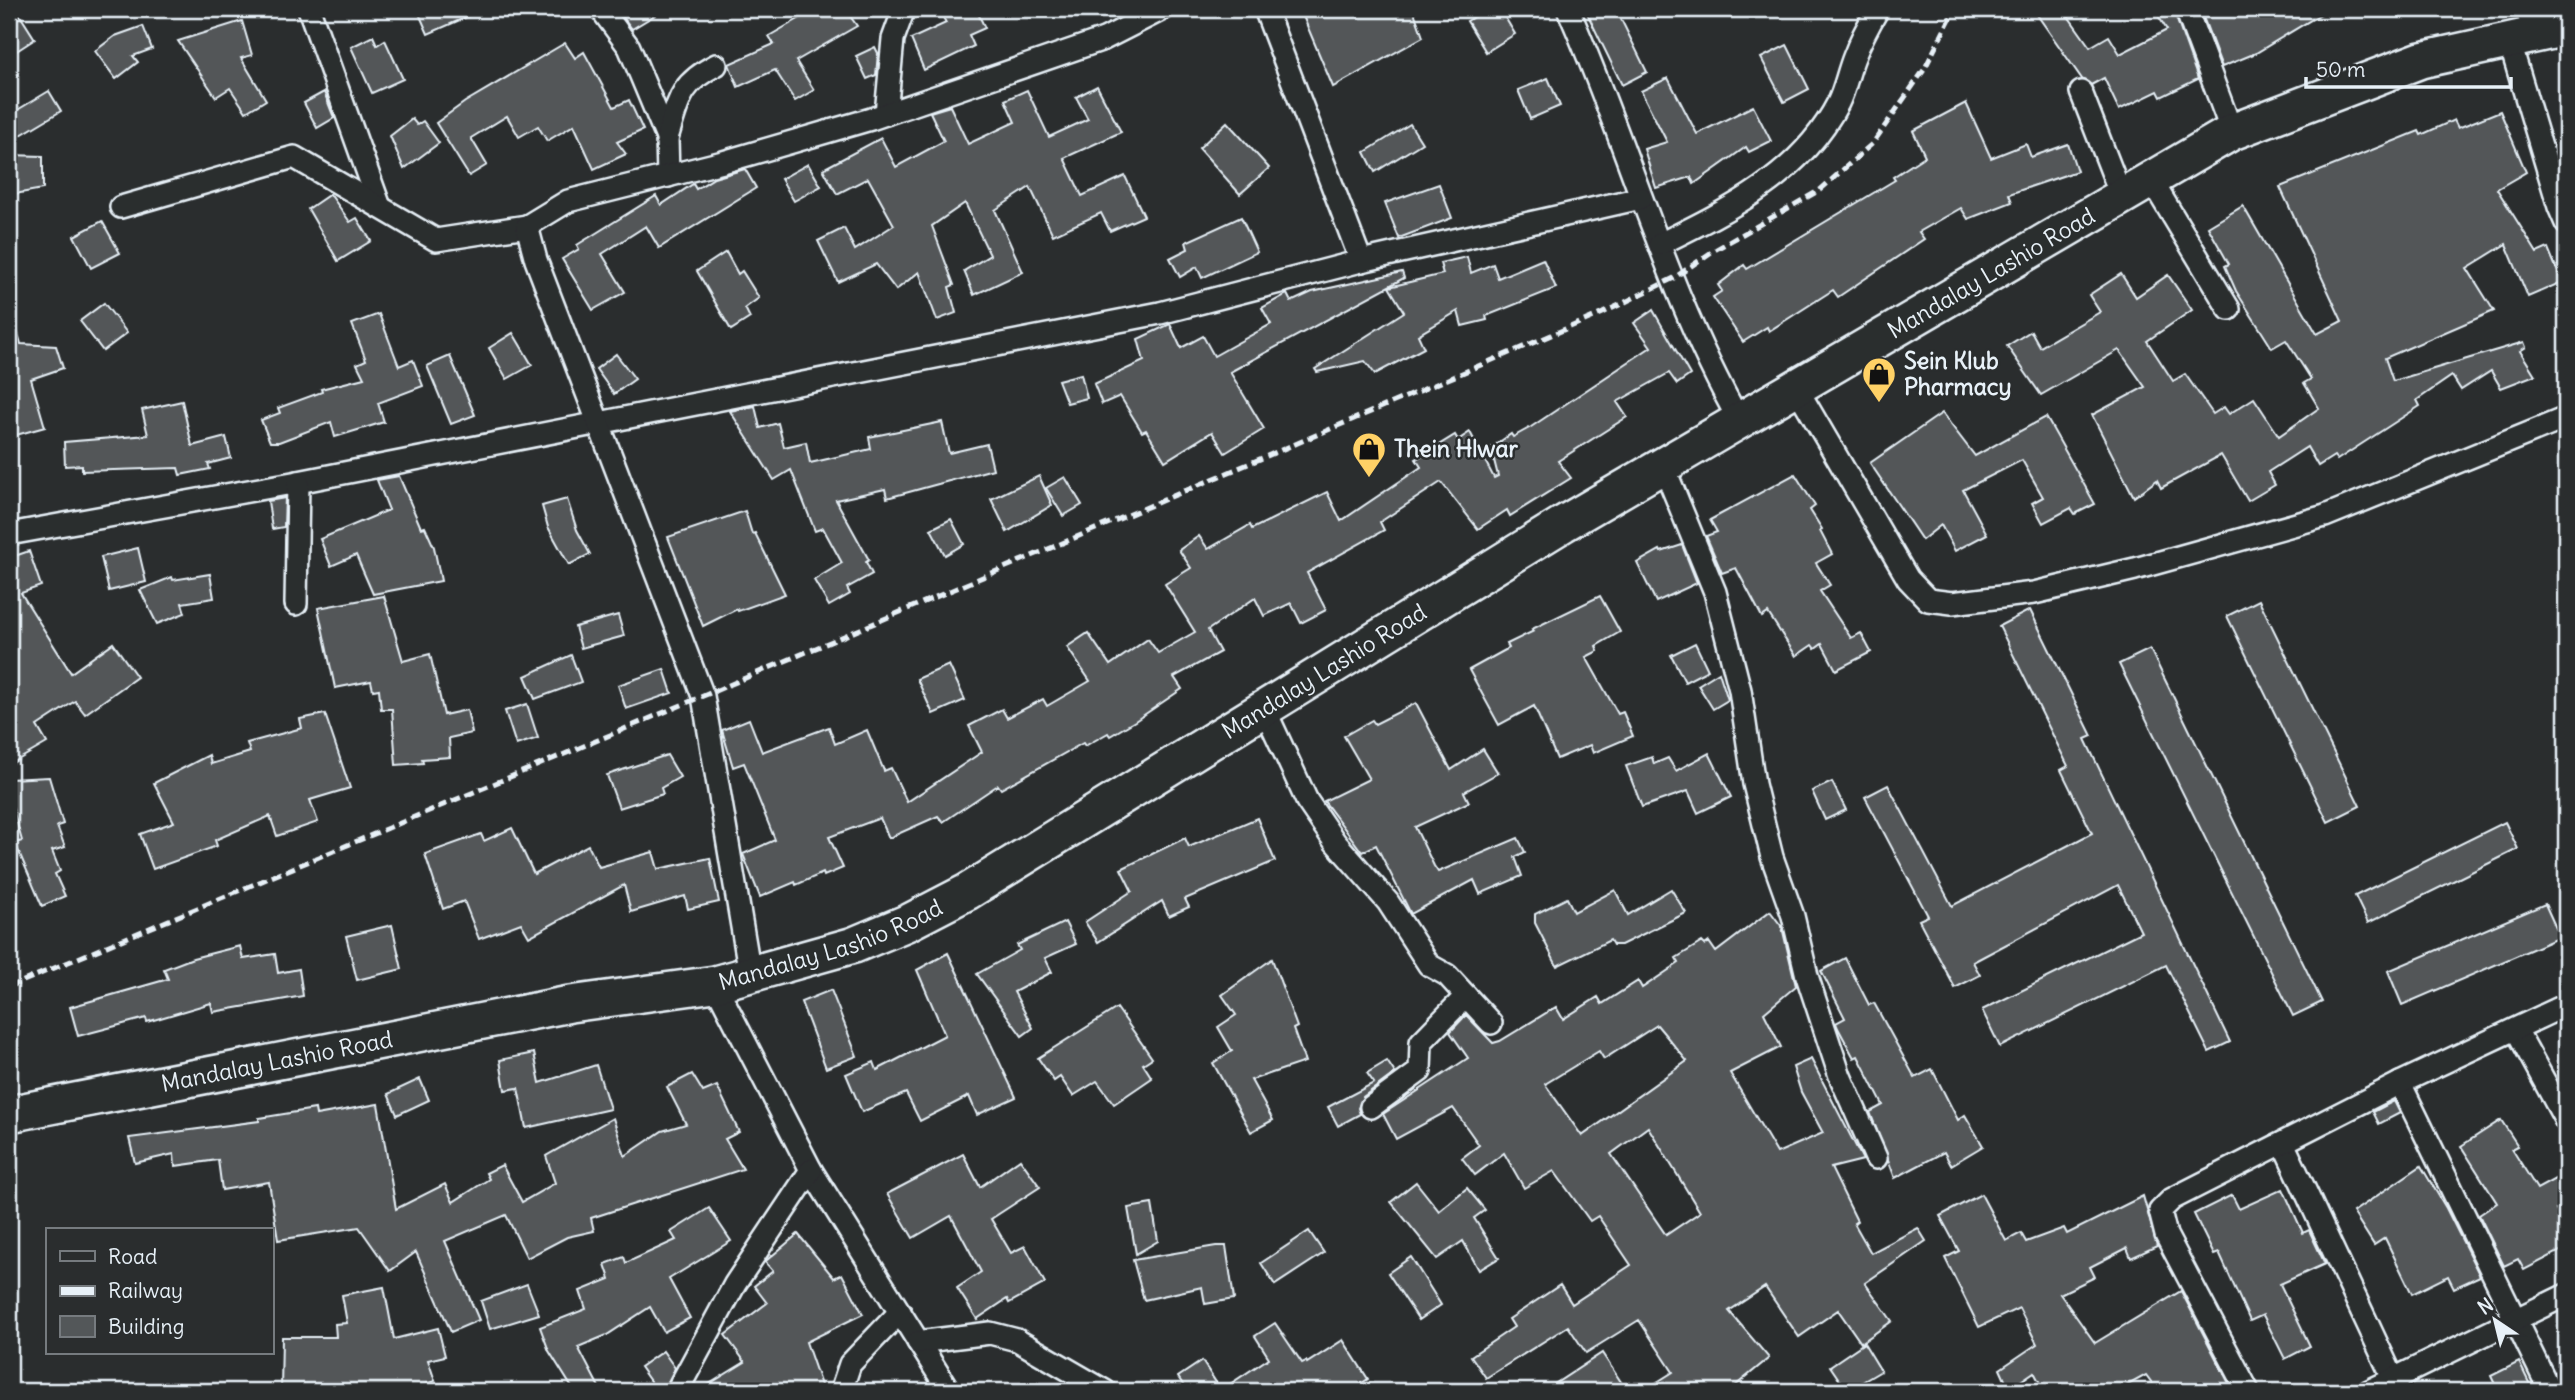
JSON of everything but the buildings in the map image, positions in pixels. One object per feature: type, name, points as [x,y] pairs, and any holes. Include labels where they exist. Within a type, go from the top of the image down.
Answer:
[{"type":"highway","name":"Mandalay Lashio Road","points":[[9,1114],[557,1007],[715,984],[854,945],[967,892],[1662,465],[2135,186],[2232,132],[2421,60],[2534,27]]},
{"type":"street","points":[[309,9],[380,207]]},
{"type":"street","points":[[601,9],[629,47],[667,138]]},
{"type":"street","points":[[886,114],[894,40],[904,9]]},
{"type":"street","points":[[121,207],[294,157],[436,240],[527,226],[568,201],[668,176],[886,114],[1104,39],[1163,9]]},
{"type":"street","points":[[1265,9],[1361,261]]},
{"type":"street","points":[[1568,9],[1660,244],[1720,387],[1739,420]]},
{"type":"street","points":[[1660,244],[1726,212],[1780,175],[1815,141],[1839,101],[1855,54],[1878,9]]},
{"type":"street","points":[[2186,9],[2232,132]]},
{"type":"street","points":[[2534,27],[2558,207],[2566,223]]},
{"type":"street","points":[[668,176],[667,138],[681,91],[694,77],[716,65]]},
{"type":"street","points":[[2081,92],[2135,186],[2229,309]]},
{"type":"street","points":[[9,534],[298,482],[1160,313],[1361,261],[1641,198]]},
{"type":"street","points":[[527,226],[536,260],[703,696],[750,974]]},
{"type":"street","points":[[1796,387],[1908,579],[1928,600],[1952,603],[2034,593],[2213,550],[2313,520],[2566,418]]},
{"type":"street","points":[[1662,465],[1715,592],[1740,690],[1754,784],[1772,857],[1793,916],[1807,976],[1840,1076],[1876,1158]]},
{"type":"street","points":[[296,604],[298,482]]},
{"type":"street","points":[[1264,708],[1307,801],[1335,842],[1388,902],[1429,965],[1447,975],[1491,1023]]},
{"type":"street","points":[[715,984],[811,1170],[948,1391]]},
{"type":"street","points":[[1371,1107],[1420,1071],[1421,1042],[1466,996]]},
{"type":"street","points":[[2248,1391],[2166,1235],[2160,1211],[2172,1199],[2400,1083],[2517,1031],[2566,1005]]},
{"type":"street","points":[[2517,1031],[2566,1121]]},
{"type":"street","points":[[2400,1083],[2550,1391]]},
{"type":"street","points":[[2283,1143],[2397,1386]]},
{"type":"street","points":[[677,1391],[735,1284],[811,1170]]},
{"type":"street","points":[[2368,1391],[2397,1386],[2566,1295]]},
{"type":"street","points":[[841,1391],[850,1364],[900,1312]]},
{"type":"street","points":[[918,1342],[990,1333],[1017,1340],[1105,1391]]},
{"type":"railway","points":[[9,987],[703,696],[1603,313],[1674,278],[1713,251],[1820,190],[1873,143],[1924,70],[1955,9]]},
{"type":"place","name":"Sein Klub Pharmacy","points":[[1879,404]]},
{"type":"place","name":"Thein Hlwar","points":[[1369,479]]}]
